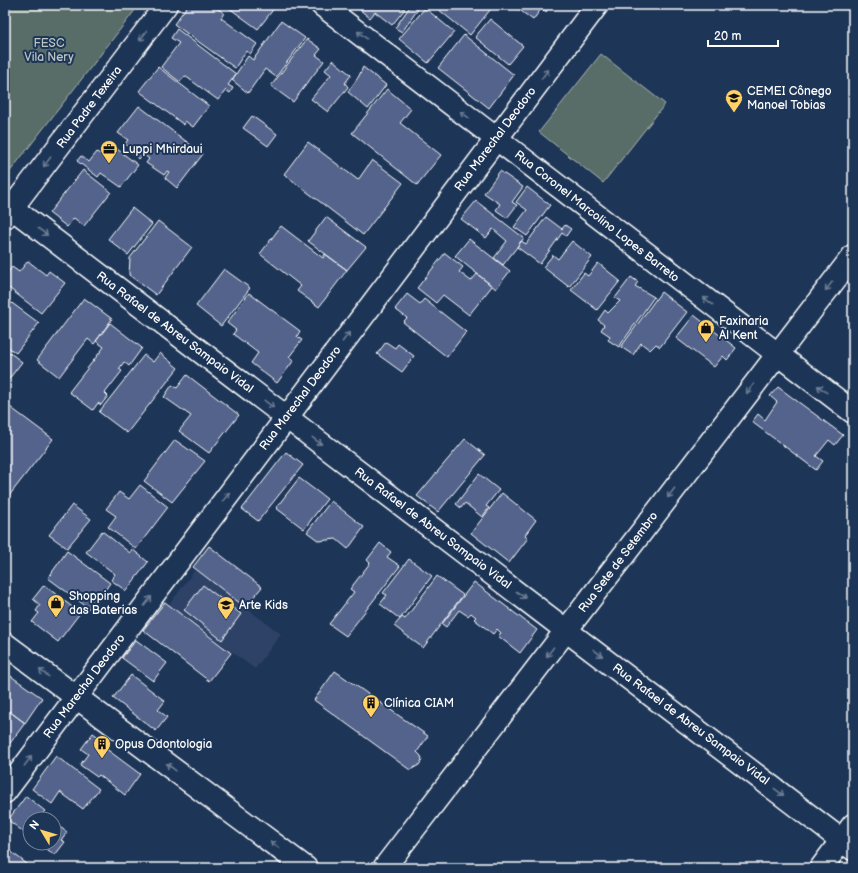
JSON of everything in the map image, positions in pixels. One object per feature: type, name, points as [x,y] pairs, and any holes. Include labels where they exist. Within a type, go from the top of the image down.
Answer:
[{"type":"street","name":"Rua Padre Texeira","points":[[8,213],[166,5]]},
{"type":"street","name":"Rua Coronel Marcolino Lopes Barreto","points":[[322,5],[853,412]]},
{"type":"street","name":"Rua Marechal Deodoro","points":[[5,792],[597,5]]},
{"type":"street","name":"Rua Rafael de Abreu Sampaio Vidal","points":[[8,213],[286,417],[567,629],[849,838]]},
{"type":"street","name":"Rua Sete de Setembro","points":[[384,868],[853,256]]},
{"type":"street","points":[[5,644],[306,868]]},
{"type":"street","points":[[821,868],[849,838]]},
{"type":"shaded area","name":"Arte Kids","points":[[195,570],[281,634],[255,669],[169,605]]},
{"type":"green space","name":"FESC Vila Nery","points":[[5,5],[139,5],[5,178]]},
{"type":"green space","points":[[601,54],[665,104],[603,183],[539,132]]},
{"type":"building","points":[[188,5],[213,5],[224,13],[221,18],[257,44],[250,54],[246,51],[235,68],[174,24]]},
{"type":"building","points":[[225,5],[273,5],[275,7],[258,29]]},
{"type":"building","points":[[354,5],[403,5],[401,7],[405,9],[392,25],[375,12],[370,18]]},
{"type":"building","points":[[411,5],[421,5],[402,32],[395,28]]},
{"type":"building","points":[[433,5],[494,5],[470,35]]},
{"type":"building","points":[[513,5],[550,5],[546,12],[541,9],[533,20]]},
{"type":"building","points":[[425,8],[454,32],[428,63],[399,39]]},
{"type":"building","points":[[490,19],[523,46],[508,64],[475,37]]},
{"type":"building","points":[[281,21],[305,38],[276,77],[265,69],[248,93],[232,80],[248,56],[253,60]]},
{"type":"building","points":[[177,29],[236,74],[228,85],[233,88],[230,93],[226,90],[218,100],[185,76],[180,82],[161,67],[179,43],[171,38]]},
{"type":"building","points":[[464,35],[514,75],[489,108],[438,68]]},
{"type":"building","points":[[307,39],[321,49],[316,55],[324,61],[293,102],[271,86]]},
{"type":"building","points":[[333,60],[351,75],[345,83],[348,87],[328,112],[311,99],[331,75],[325,70]]},
{"type":"building","points":[[158,67],[209,106],[193,127],[185,121],[184,125],[139,91]]},
{"type":"building","points":[[363,67],[386,85],[368,109],[348,92],[359,76]]},
{"type":"building","points":[[387,89],[411,109],[400,123],[441,155],[417,185],[352,133]]},
{"type":"building","points":[[139,106],[203,154],[177,188],[165,178],[169,172],[167,171],[164,175],[146,163],[149,159],[143,154],[139,159],[130,151],[133,146],[129,147],[125,144],[128,140],[118,133]]},
{"type":"building","points":[[252,116],[277,134],[268,146],[243,128]]},
{"type":"building","points":[[308,142],[358,180],[372,160],[403,183],[363,235],[284,174]]},
{"type":"building","name":"Luppi Mhirdaui","points":[[109,143],[138,165],[121,187],[101,173],[98,177],[77,161],[81,156],[89,162],[97,152],[100,154]]},
{"type":"building","points":[[83,170],[111,192],[84,226],[74,218],[67,227],[49,213]]},
{"type":"building","points":[[500,171],[523,187],[512,202],[517,205],[507,218],[496,210],[500,204],[484,193]]},
{"type":"building","points":[[527,187],[550,205],[527,236],[514,227],[527,210],[516,202]]},
{"type":"building","points":[[476,201],[524,238],[503,265],[494,258],[507,241],[493,229],[486,238],[461,219]]},
{"type":"building","points":[[132,208],[152,224],[128,255],[108,239]]},
{"type":"building","points":[[326,217],[366,247],[347,270],[308,241]]},
{"type":"building","points":[[546,217],[562,229],[565,225],[571,229],[566,236],[562,233],[540,264],[517,247],[521,241],[526,244]]},
{"type":"building","points":[[158,221],[192,247],[156,295],[129,275],[130,258]]},
{"type":"building","points":[[281,226],[323,258],[325,254],[347,270],[319,307],[297,291],[301,286],[260,254]]},
{"type":"building","points":[[469,239],[510,271],[496,289],[455,256]]},
{"type":"building","points":[[572,241],[592,257],[569,287],[543,267],[553,255],[558,259]]},
{"type":"building","points":[[445,253],[463,267],[459,272],[471,281],[477,274],[492,286],[469,315],[443,295],[436,303],[417,288]]},
{"type":"building","points":[[28,261],[46,275],[49,271],[65,283],[41,313],[5,285],[5,276],[12,267],[19,272]]},
{"type":"building","points":[[598,263],[620,281],[597,310],[571,290],[584,273],[588,276]]},
{"type":"building","points":[[224,269],[250,288],[221,326],[196,306]]},
{"type":"building","points":[[631,277],[638,282],[635,286],[654,297],[619,347],[608,340],[610,336],[601,330],[604,325],[598,320],[605,310],[608,313],[620,301],[615,298]]},
{"type":"building","points":[[661,292],[687,312],[660,347],[656,344],[650,350],[641,343],[633,355],[621,347]]},
{"type":"building","points":[[249,293],[300,331],[297,337],[302,340],[289,357],[294,360],[277,383],[251,363],[258,353],[233,334],[236,330],[227,323]]},
{"type":"building","points":[[407,294],[420,304],[424,299],[466,332],[447,357],[403,322],[407,318],[395,309]]},
{"type":"building","points":[[5,298],[39,323],[16,353],[5,345]]},
{"type":"building","points":[[84,298],[112,319],[94,344],[88,339],[59,377],[37,360]]},
{"type":"building","name":"Faxinaria Al Kent","points":[[694,315],[736,348],[727,360],[723,356],[714,367],[676,338]]},
{"type":"building","points":[[110,323],[142,348],[129,366],[124,362],[119,369],[122,371],[105,393],[108,396],[101,405],[98,403],[93,410],[69,392],[104,347],[96,341]]},
{"type":"building","points":[[386,342],[395,348],[398,344],[414,356],[402,372],[377,354]]},
{"type":"building","points":[[5,349],[22,362],[5,384]]},
{"type":"building","points":[[160,353],[178,368],[127,433],[99,412],[144,355],[153,362]]},
{"type":"building","points":[[187,375],[239,415],[209,453],[179,431],[191,416],[164,397],[172,385],[177,388]]},
{"type":"building","points":[[778,387],[843,435],[835,445],[829,440],[816,456],[823,461],[816,470],[752,422],[758,414],[765,420],[777,402],[770,396]]},
{"type":"building","points":[[6,404],[53,439],[5,501],[5,405]]},
{"type":"building","points":[[465,439],[485,455],[438,512],[417,496]]},
{"type":"building","points":[[175,440],[205,461],[172,502],[144,481]]},
{"type":"building","points":[[286,452],[303,465],[258,521],[242,509]]},
{"type":"building","points":[[479,474],[499,490],[486,506],[489,508],[482,517],[465,503],[461,508],[456,504]]},
{"type":"building","points":[[299,478],[327,499],[304,529],[276,508]]},
{"type":"building","points":[[140,485],[168,507],[136,549],[108,527],[116,516],[106,509],[119,492],[129,499]]},
{"type":"building","points":[[502,493],[536,520],[525,535],[528,538],[509,563],[471,533]]},
{"type":"building","points":[[331,501],[364,527],[348,549],[336,539],[319,541],[307,532]]},
{"type":"building","points":[[72,505],[91,519],[67,548],[49,535]]},
{"type":"building","points":[[102,531],[130,553],[132,549],[148,562],[126,591],[111,580],[115,574],[86,552]]},
{"type":"building","points":[[380,543],[391,552],[387,557],[400,566],[346,636],[329,624],[354,592],[350,589],[370,563],[367,560]]},
{"type":"building","points":[[209,546],[262,587],[245,607],[193,567]]},
{"type":"building","points":[[67,551],[110,583],[91,610],[48,578]]},
{"type":"building","points":[[409,559],[432,576],[400,619],[380,604],[387,595],[383,593]]},
{"type":"building","points":[[437,576],[463,595],[423,648],[394,626],[402,617],[405,619]]},
{"type":"building","points":[[474,582],[537,630],[520,653],[498,636],[501,633],[497,629],[493,634],[474,619],[476,617],[471,613],[468,616],[459,610],[446,627],[442,624]]},
{"type":"building","name":"Shopping das Baterias","points":[[44,585],[80,613],[58,642],[32,622],[39,613],[36,611],[40,605],[33,599]]},
{"type":"building","points":[[203,585],[241,614],[222,640],[184,610]]},
{"type":"building","points":[[165,602],[231,653],[209,681],[143,630]]},
{"type":"building","points":[[136,640],[167,663],[153,681],[122,658]]},
{"type":"building","name":"Clínica CIAM","points":[[335,671],[428,736],[417,752],[421,756],[422,760],[419,765],[410,770],[314,700]]},
{"type":"building","points":[[5,672],[42,698],[25,723],[5,708]]},
{"type":"building","points":[[131,675],[165,701],[158,710],[167,717],[156,731],[113,698]]},
{"type":"building","points":[[5,708],[25,723],[5,750]]},
{"type":"building","name":"Opus Odontologia","points":[[93,733],[108,744],[105,748],[140,774],[125,795],[99,775],[97,777],[80,765],[88,754],[81,749]]},
{"type":"building","points":[[56,756],[99,789],[83,809],[60,792],[52,804],[32,789]]},
{"type":"building","points":[[26,796],[45,811],[22,811],[22,831],[8,820]]},
{"type":"building","points":[[62,829],[67,832],[62,839]]},
{"type":"building","points":[[5,847],[32,868],[5,868]]},
{"type":"building","points":[[49,851],[58,851],[55,855]]},
{"type":"place","name":"CEMEI Cônego Manoel Tobias","points":[[734,113]]},
{"type":"place","name":"Luppi Mhirdaui","points":[[109,164]]},
{"type":"place","name":"Faxinaria Al Kent","points":[[706,343]]},
{"type":"place","name":"Shopping das Baterias","points":[[56,618]]},
{"type":"place","name":"Arte Kids","points":[[226,620]]},
{"type":"place","name":"Clínica CIAM","points":[[371,718]]},
{"type":"place","name":"Opus Odontologia","points":[[102,759]]}]
